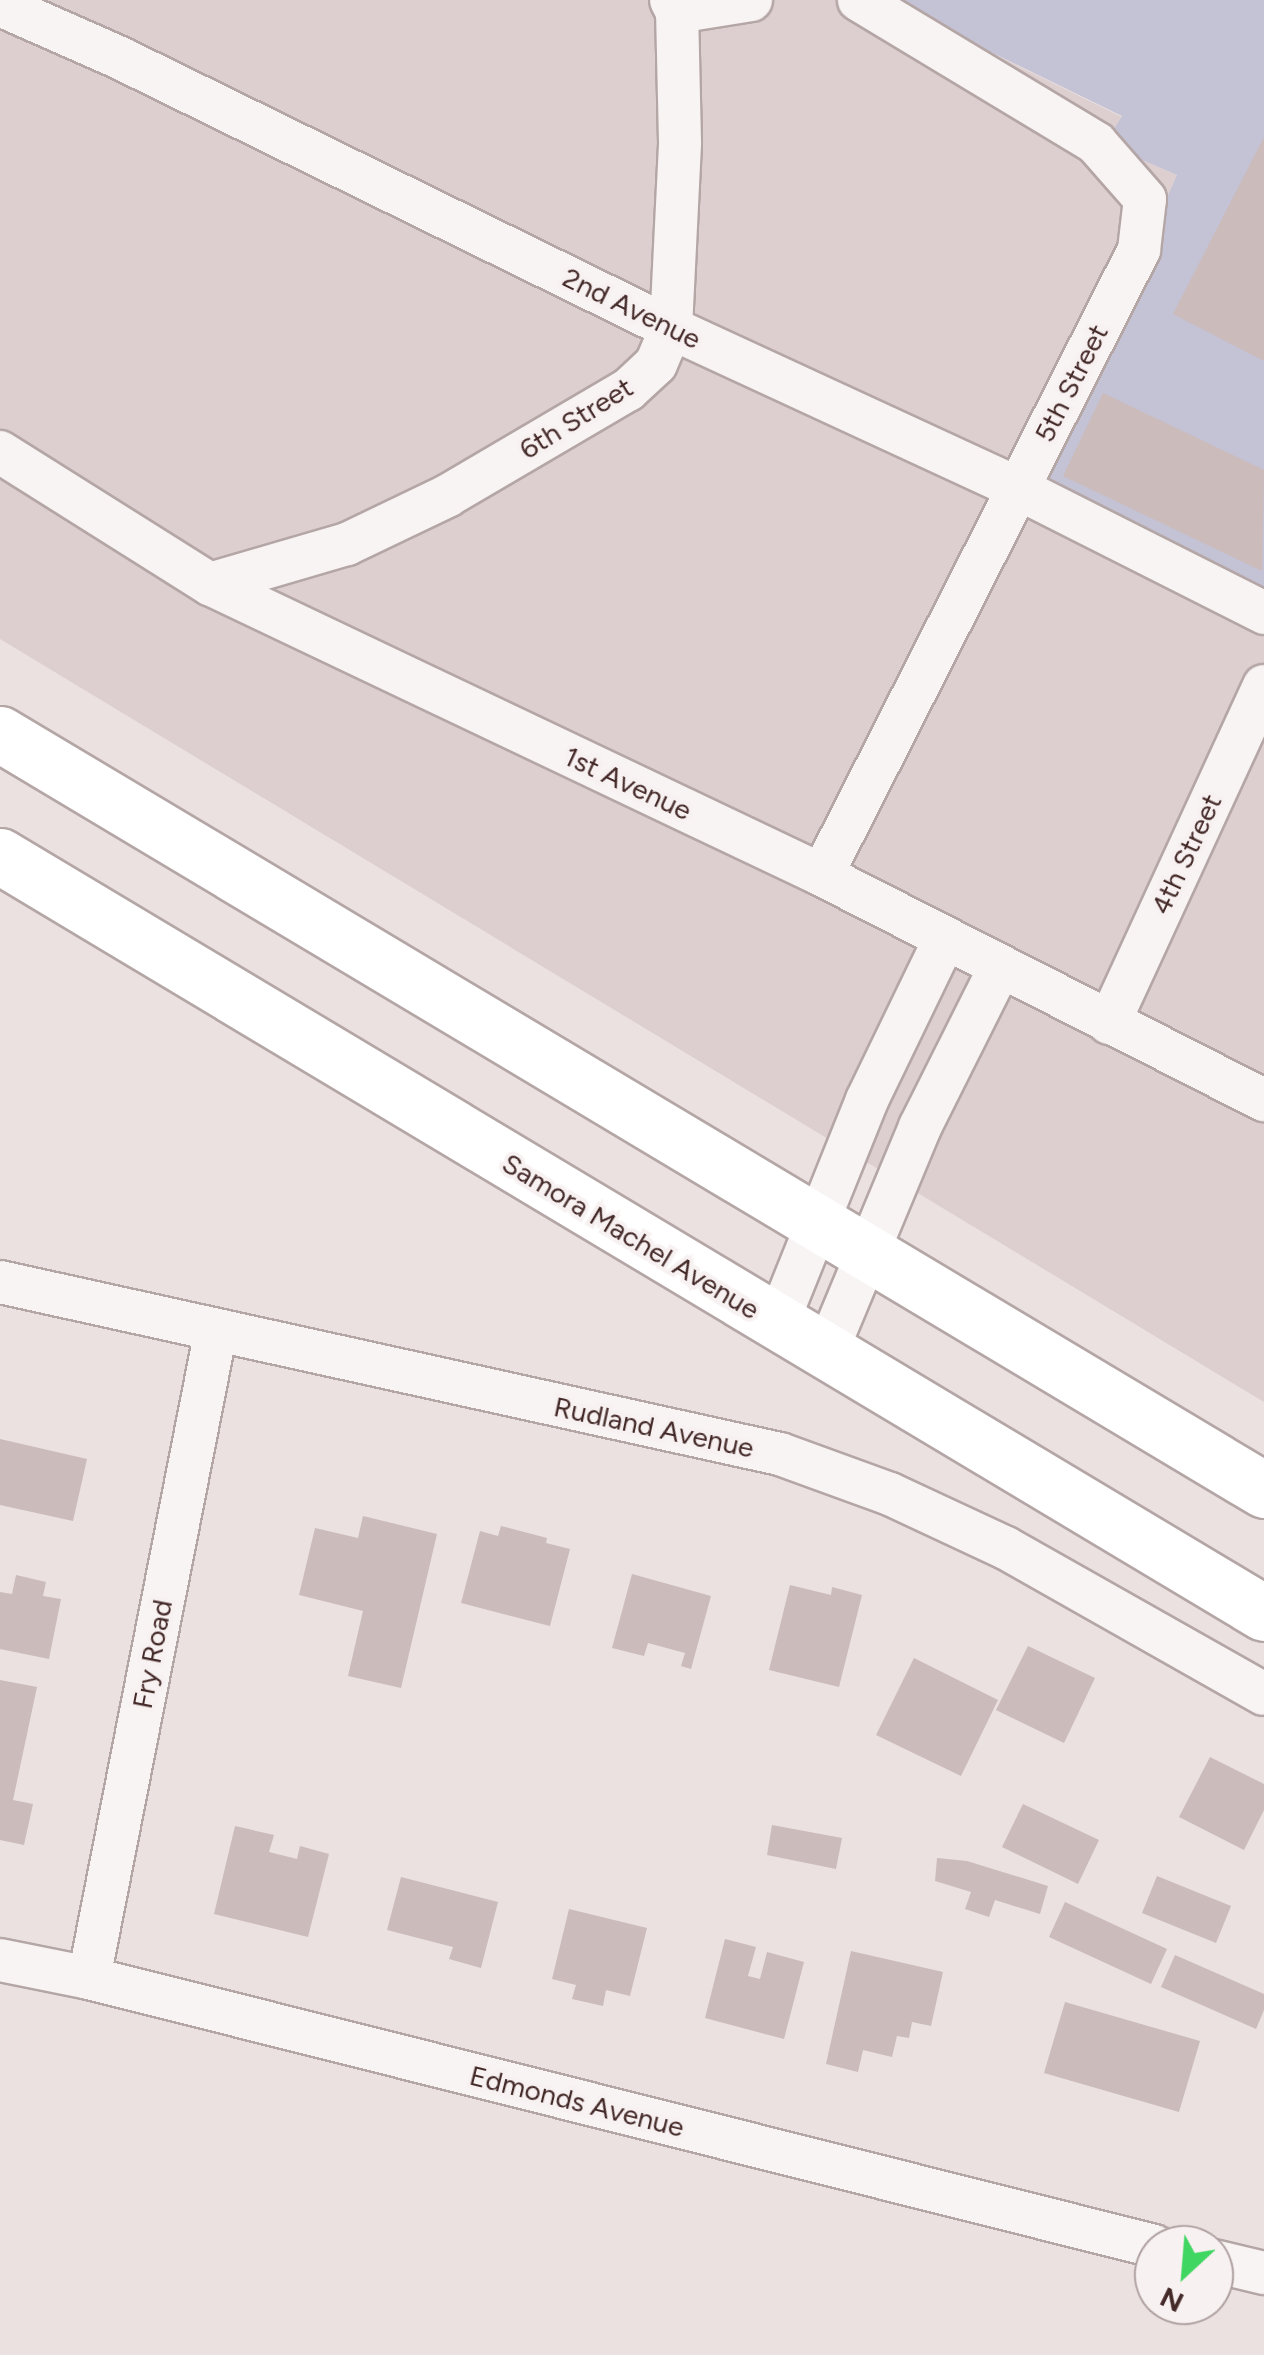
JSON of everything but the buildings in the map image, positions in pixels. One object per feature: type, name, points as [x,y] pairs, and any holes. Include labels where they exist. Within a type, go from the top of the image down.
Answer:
[{"type":"highway","points":[[0,734],[1264,1490]]},
{"type":"highway","name":"Samora Machel Avenue","points":[[0,856],[1264,1614]]},
{"type":"street","points":[[674,6],[751,0]]},
{"type":"street","name":"5th Street","points":[[822,875],[1139,250],[1145,199],[1096,143],[859,0]]},
{"type":"street","name":"2nd Avenue","points":[[0,5],[120,58],[671,328],[1017,488],[1264,613]]},
{"type":"street","name":"6th Street","points":[[210,584],[347,544],[446,496],[628,390],[656,364],[671,328],[680,142],[674,6]]},
{"type":"street","name":"1st Avenue","points":[[0,452],[210,584],[822,875],[1264,1100]]},
{"type":"street","name":"4th Street","points":[[1109,1023],[1264,686]]},
{"type":"street","points":[[777,1324],[867,1100],[944,939]]},
{"type":"street","points":[[826,1353],[920,1126],[1000,967]]},
{"type":"street","name":"Rudland Avenue","points":[[0,1282],[780,1454],[890,1494],[1006,1548],[1264,1694]]},
{"type":"street","name":"Fry Road","points":[[89,1978],[216,1330]]},
{"type":"street","name":"Edmonds Avenue","points":[[0,1960],[89,1978],[1134,2241]]},
{"type":"street","points":[[1234,2266],[1264,2274]]},
{"type":"shaded area","points":[[0,0],[884,0],[1122,117],[1105,144],[1177,175],[1042,478],[1264,588],[1264,1402],[0,639]]},
{"type":"shaded area","points":[[884,0],[1264,0],[1264,588],[1042,478],[1177,175],[1105,144],[1122,116]]}]
